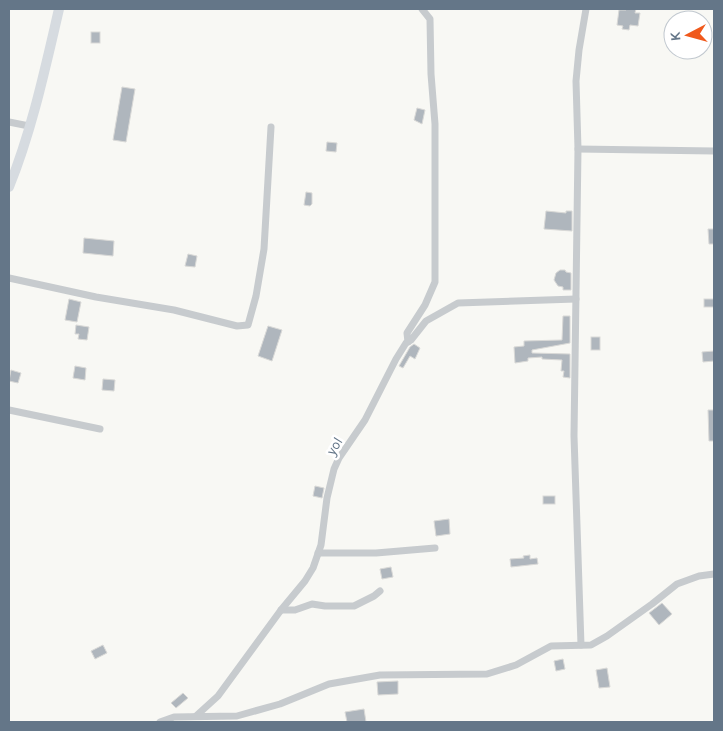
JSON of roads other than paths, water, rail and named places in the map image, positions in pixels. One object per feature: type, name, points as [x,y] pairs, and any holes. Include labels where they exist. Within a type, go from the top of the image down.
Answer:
[{"type":"main road","points":[[10,182],[39,92],[59,9]]},
{"type":"street","points":[[408,342],[407,333],[425,305],[435,282],[435,124],[431,74],[430,19],[422,9]]},
{"type":"street","points":[[581,645],[574,436],[578,149],[576,81],[586,9]]},
{"type":"street","points":[[9,122],[29,126]]},
{"type":"street","points":[[9,278],[96,297],[174,310],[237,326],[248,325],[256,296],[264,249],[271,127]]},
{"type":"street","points":[[578,149],[714,151]]},
{"type":"street","name":"yol","points":[[196,716],[218,696],[313,568],[321,546],[327,498],[334,469],[339,458],[365,420],[396,359],[426,321],[458,304],[576,299]]},
{"type":"street","points":[[9,410],[100,429]]},
{"type":"street","points":[[318,553],[376,553],[435,548]]},
{"type":"street","points":[[160,722],[174,717],[237,716],[280,704],[329,684],[380,675],[487,674],[516,664],[551,646],[592,646],[677,584],[699,576],[714,574]]},
{"type":"street","points":[[280,610],[295,610],[312,604],[354,606],[380,591]]}]
